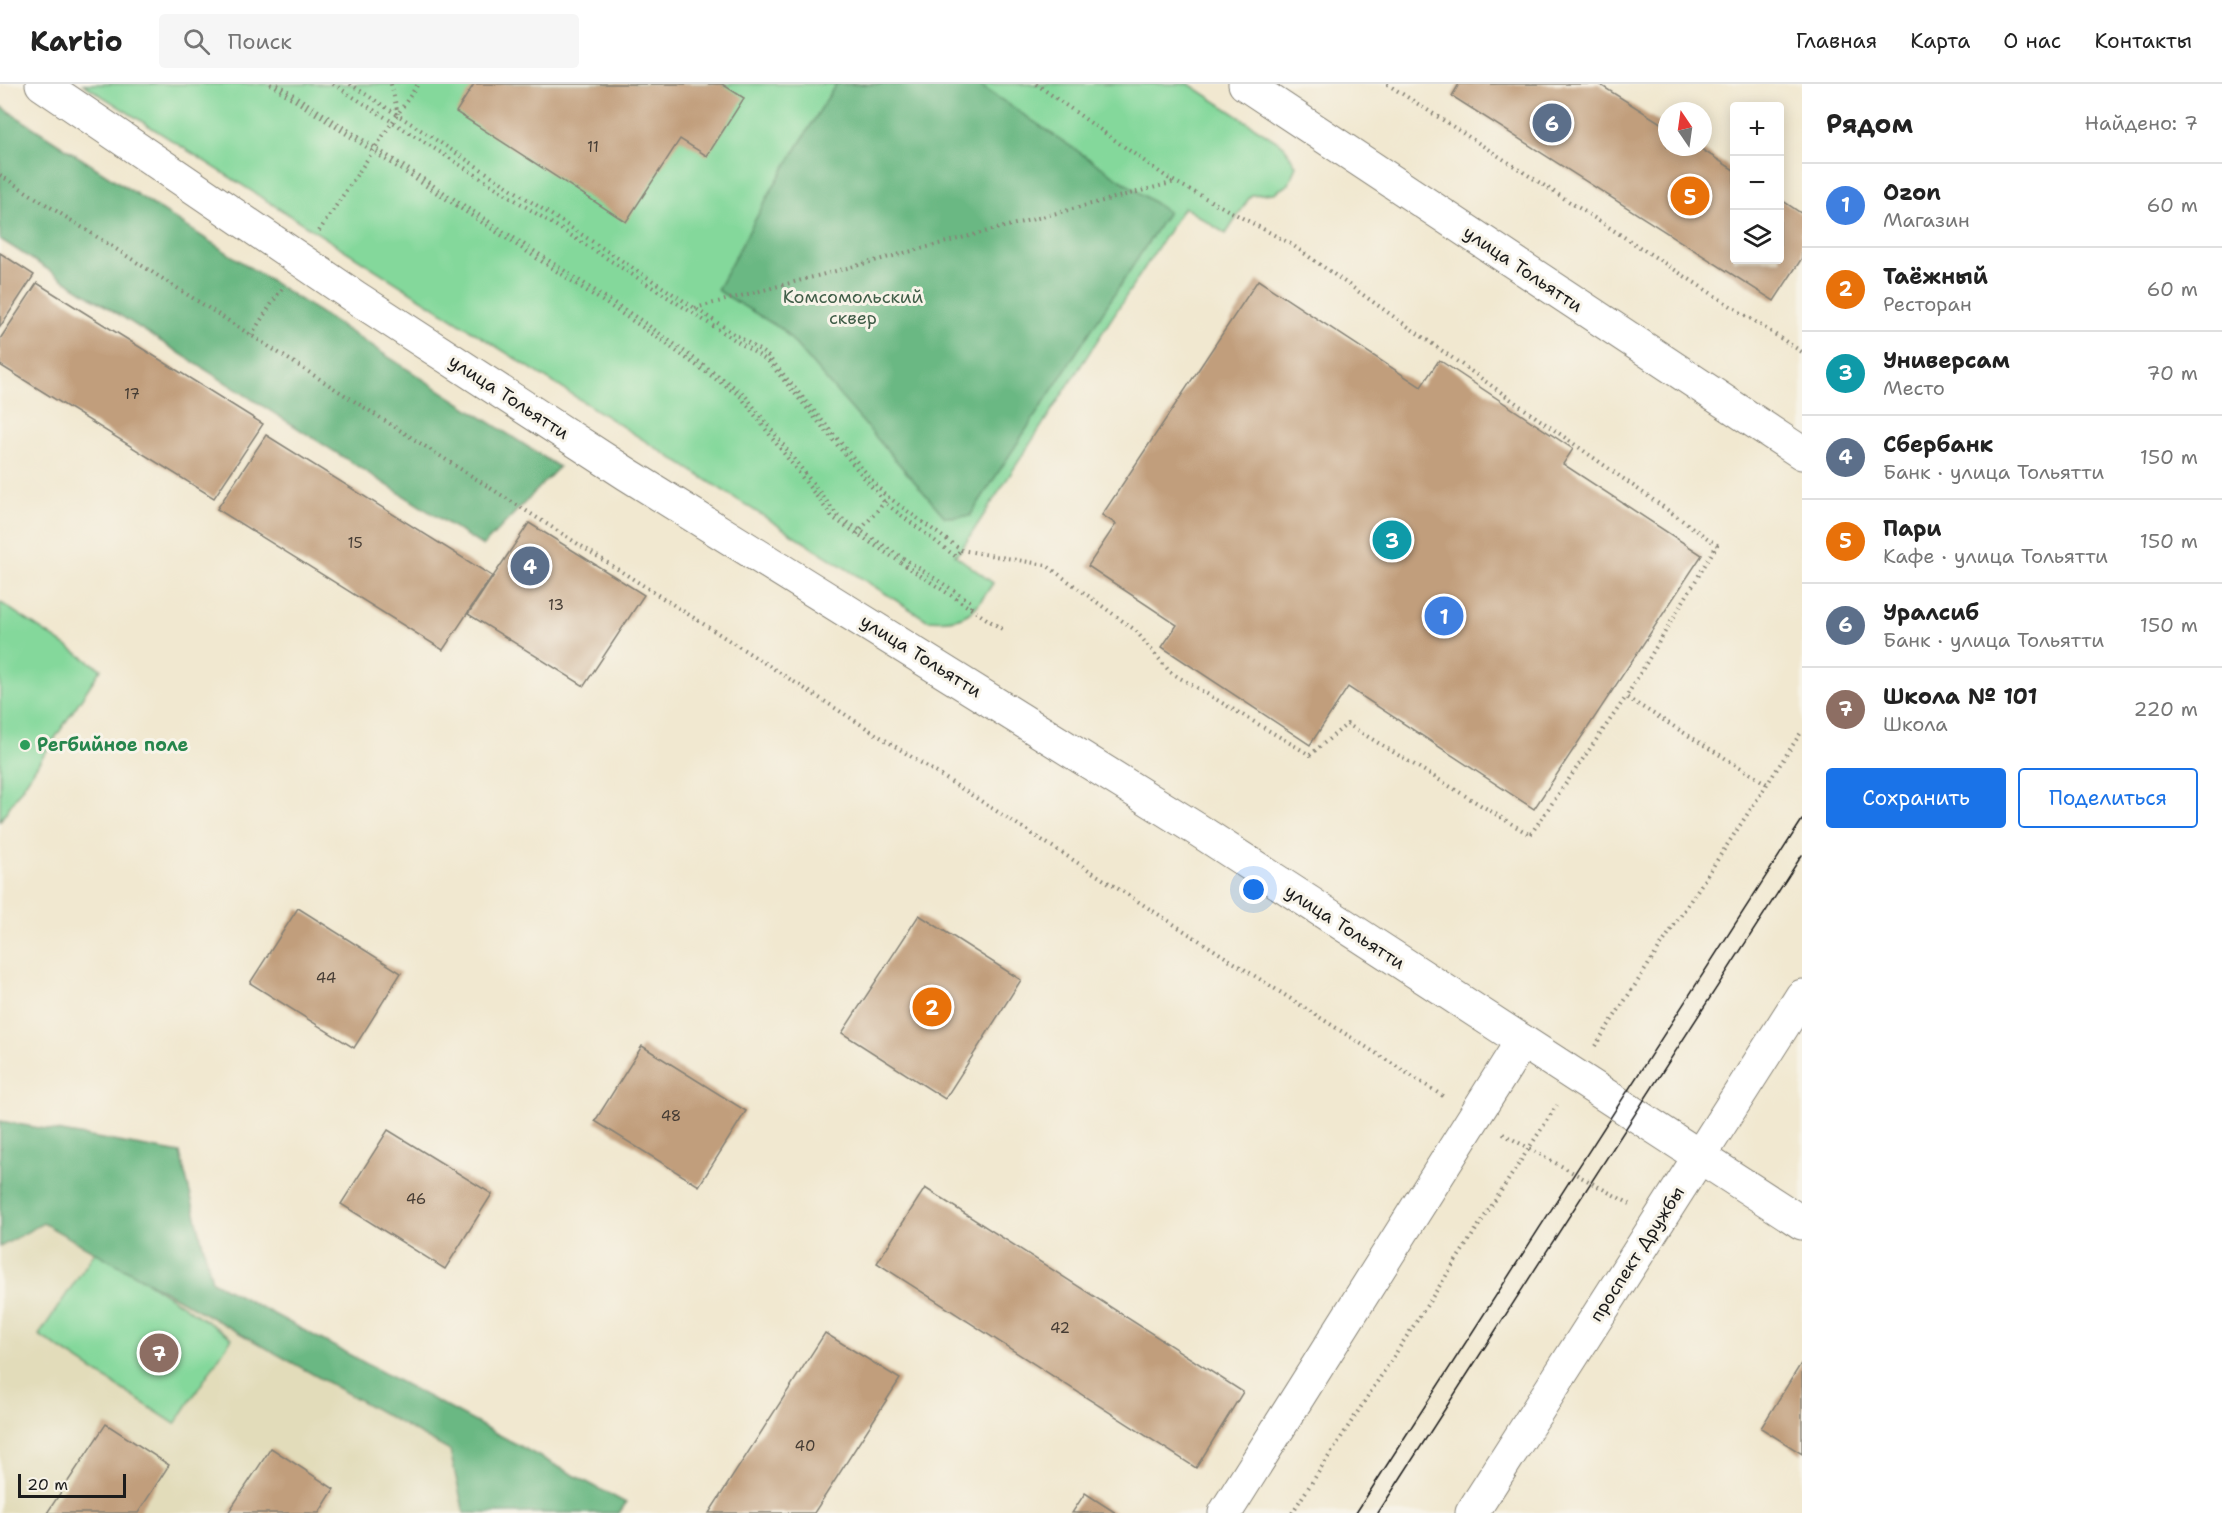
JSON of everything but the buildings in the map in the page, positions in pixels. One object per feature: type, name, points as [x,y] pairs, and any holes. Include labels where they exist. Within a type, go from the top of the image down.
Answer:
[{"type":"street","name":"улица Тольятти","points":[[42,84],[300,260],[627,474],[1197,830],[1802,1223]]},
{"type":"street","name":"улица Тольятти","points":[[1245,84],[1802,453]]},
{"type":"street","name":"проспект Дружбы","points":[[1472,1513],[1802,996]]},
{"type":"street","points":[[1226,1513],[1473,1115],[1522,1041]]},
{"type":"path","points":[[270,84],[374,148],[645,323],[744,394],[838,516],[970,601],[972,611]]},
{"type":"path","points":[[277,84],[642,327],[741,397],[833,518],[1002,629]]},
{"type":"path","points":[[333,84],[768,362],[885,502],[955,556],[961,550]]},
{"type":"path","points":[[350,84],[767,356],[889,497],[961,550],[1046,565],[1136,630],[1170,672],[1310,755],[1347,724],[1530,836],[1626,697],[1717,545],[1291,244],[1176,182],[1036,84]]},
{"type":"path","points":[[391,84],[399,115]]},
{"type":"path","points":[[251,335],[418,84]]},
{"type":"path","points":[[1387,84],[1802,352]]},
{"type":"path","points":[[0,175],[1528,1150],[1659,1219]]},
{"type":"path","points":[[694,308],[1176,182]]},
{"type":"path","points":[[856,534],[889,497]]},
{"type":"path","points":[[1626,697],[1767,784]]},
{"type":"path","points":[[1292,1513],[1802,731]]},
{"type":"shaded area","points":[[33,1166],[527,1489],[512,1513],[0,1513],[0,1216]]},
{"type":"green space","name":"Комсомольский сквер","points":[[83,84],[1189,84],[1284,146],[1296,165],[1289,184],[1274,193],[1251,195],[1226,234],[1184,207],[961,550],[955,555],[993,583],[974,609],[960,618],[940,621],[927,620]]},
{"type":"green space","points":[[836,84],[978,84],[1168,212],[970,516],[945,517],[783,330],[717,290],[773,187]]},
{"type":"green space","points":[[0,106],[559,467],[483,546],[0,239]]},
{"type":"green space","name":"Регбийное поле","points":[[0,602],[101,669],[0,821]]},
{"type":"green space","points":[[0,1121],[180,1153],[212,1281],[626,1503],[619,1513],[464,1513],[450,1451],[43,1223],[0,1247]]},
{"type":"green space","points":[[97,1249],[232,1338],[175,1424],[39,1335]]},
{"type":"tram line","points":[[1356,1513],[1802,820]]},
{"type":"tram line","points":[[1378,1513],[1802,855]]},
{"type":"place","name":"Уралсиб","points":[[1552,123]]},
{"type":"place","name":"Пари","points":[[1690,196]]},
{"type":"place","name":"Универсам","points":[[1392,540]]},
{"type":"place","name":"Сбербанк","points":[[530,566]]},
{"type":"place","name":"Ozon","points":[[1444,616]]},
{"type":"place","name":"Регбийное поле","points":[[25,745]]},
{"type":"place","name":"Таёжный","points":[[932,1007]]},
{"type":"place","name":"Школа № 101","points":[[159,1353]]}]
